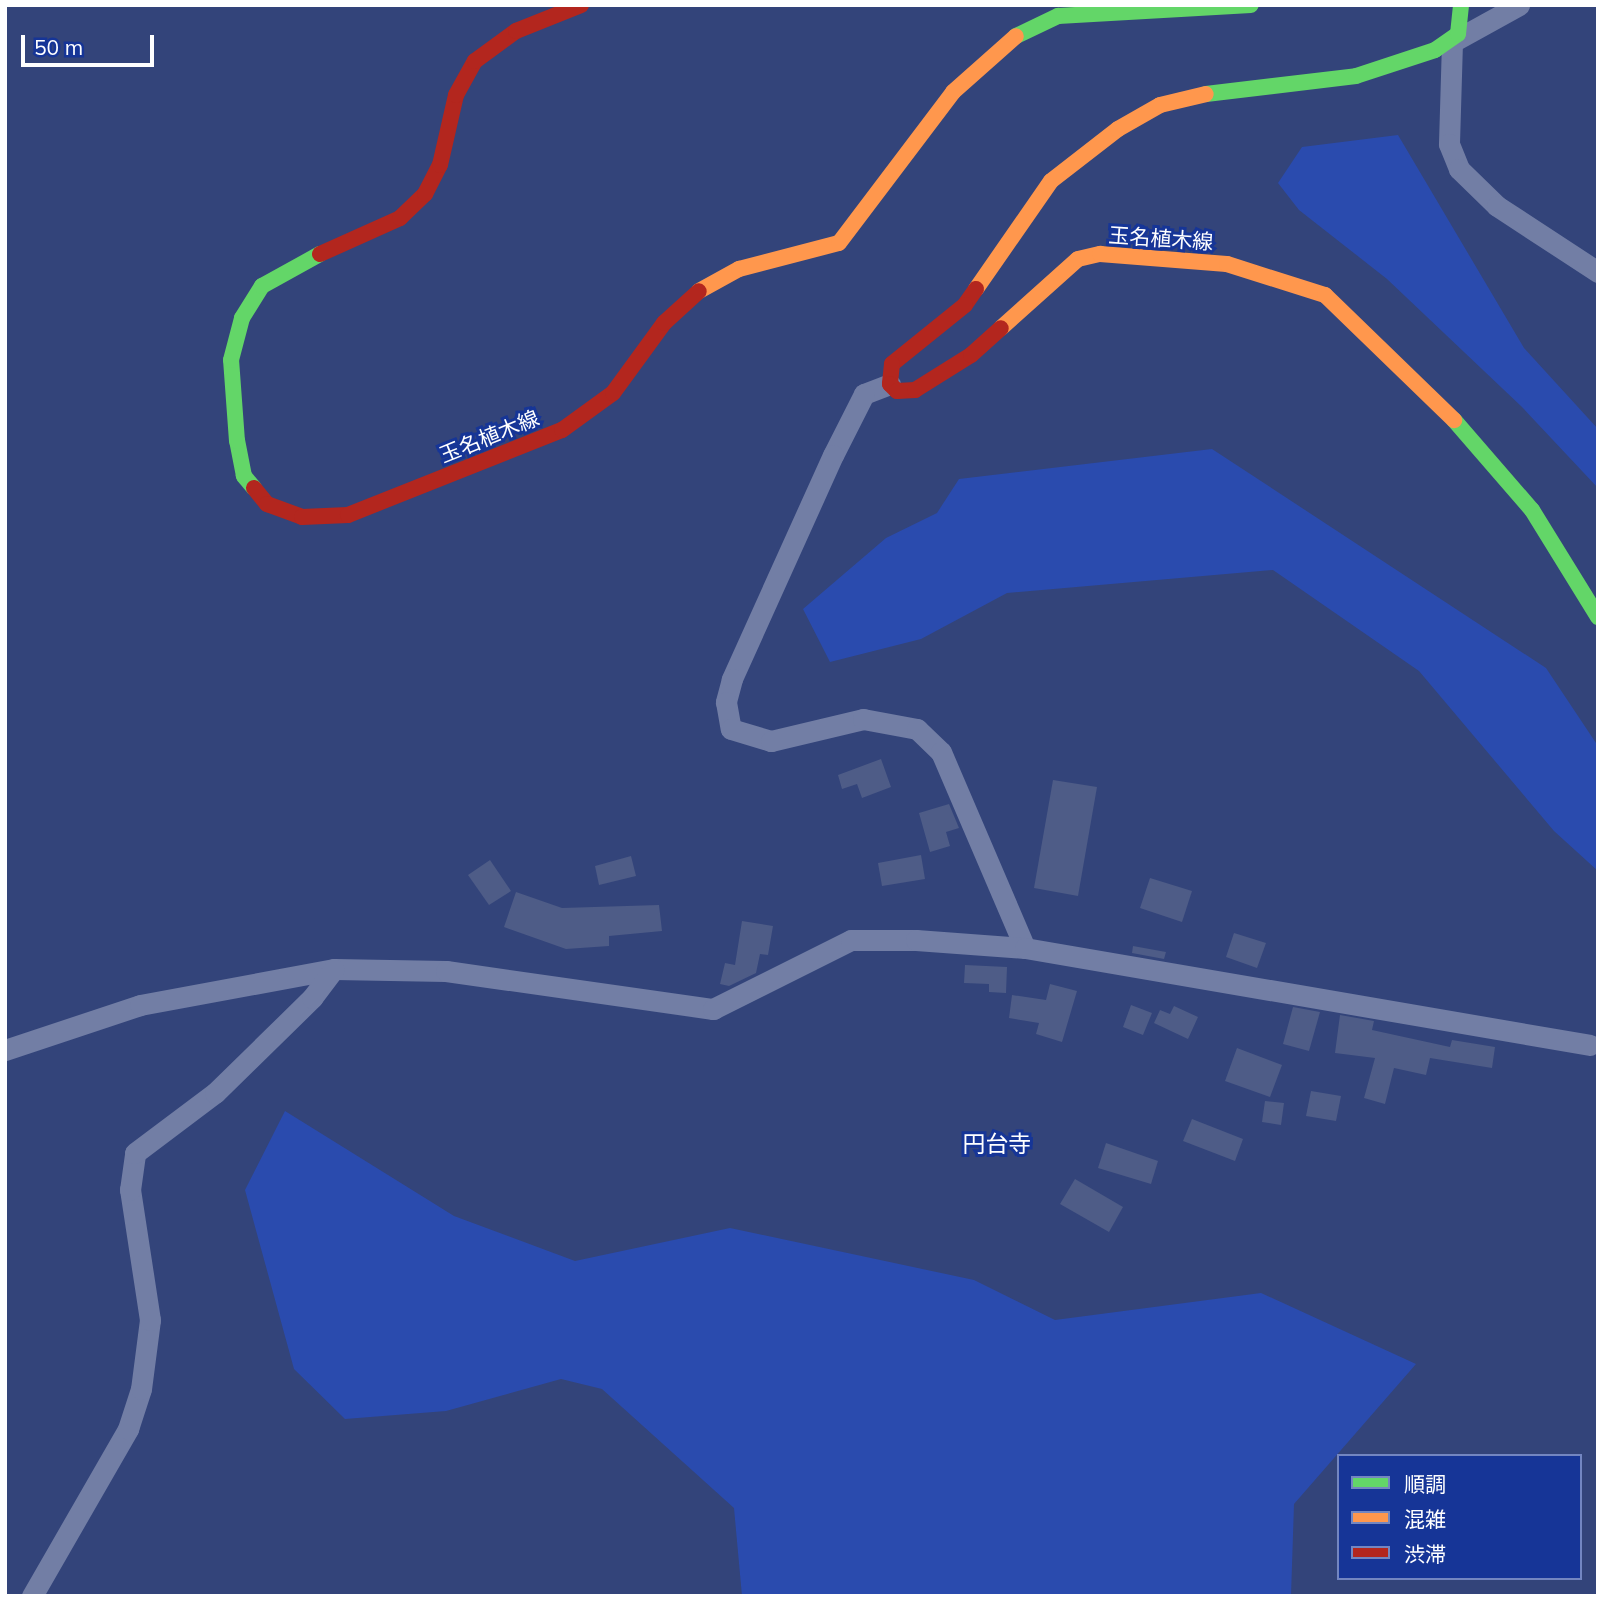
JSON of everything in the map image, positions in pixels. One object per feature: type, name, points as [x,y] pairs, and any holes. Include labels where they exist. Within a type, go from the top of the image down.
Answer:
[{"type":"main road","name":"玉名植木線","points":[[580,5],[516,31],[475,61],[456,95],[440,165],[425,194],[400,218],[287,268],[262,286],[242,318],[231,360],[237,441],[244,476],[267,504],[302,517],[348,515],[562,430],[613,393],[664,323],[698,291],[739,269],[839,243],[953,92],[1026,27],[1058,16],[1131,8],[1251,5]]},
{"type":"main road","points":[[890,384],[891,364],[965,305],[1051,181],[1118,129],[1160,105],[1209,93],[1356,76],[1452,42],[1461,5]]},
{"type":"main road","name":"玉名植木線","points":[[890,384],[897,391],[915,390],[971,355],[1078,260],[1100,254],[1227,264],[1290,280],[1325,295],[1466,432],[1532,510],[1598,617]]},
{"type":"street","points":[[1519,5],[1452,42],[1449,144],[1459,169],[1497,206],[1598,272]]},
{"type":"street","points":[[890,384],[864,394],[833,455],[732,679],[726,702],[730,729],[771,741],[863,719],[917,729],[941,752],[1025,948]]},
{"type":"street","points":[[5,1050],[140,1005],[334,969],[446,971],[713,1009],[851,940],[1025,948],[1590,1045]]},
{"type":"street","points":[[32,1596],[128,1429],[141,1389],[149,1320],[130,1189],[135,1153],[215,1093],[312,998],[334,969]]},
{"type":"shaded area","points":[[1398,135],[1524,348],[1598,429],[1598,488],[1522,407],[1387,279],[1299,210],[1278,183],[1302,147]]},
{"type":"shaded area","points":[[1212,449],[1546,668],[1598,746],[1598,871],[1554,831],[1419,671],[1273,570],[1007,593],[921,639],[830,662],[803,609],[886,538],[937,513],[959,479]]},
{"type":"shaded area","points":[[285,1111],[454,1216],[575,1261],[730,1228],[974,1280],[1055,1320],[1261,1293],[1416,1364],[1294,1504],[1291,1596],[742,1596],[734,1508],[602,1389],[561,1379],[446,1411],[345,1419],[294,1369],[245,1190]]},
{"type":"building","points":[[881,759],[891,787],[862,798],[857,784],[842,789],[838,775]]},
{"type":"building","points":[[1053,780],[1097,787],[1078,896],[1034,888]]},
{"type":"building","points":[[949,804],[959,828],[946,832],[950,846],[930,852],[919,813]]},
{"type":"building","points":[[921,855],[925,879],[882,886],[878,863]]},
{"type":"building","points":[[631,856],[636,876],[599,885],[595,866]]},
{"type":"building","points":[[490,860],[511,891],[489,905],[468,875]]},
{"type":"building","points":[[1150,878],[1192,891],[1182,922],[1140,908]]},
{"type":"building","points":[[516,892],[562,908],[659,905],[662,931],[609,936],[609,946],[566,949],[504,927]]},
{"type":"building","points":[[742,921],[773,926],[768,955],[760,954],[756,973],[729,986],[720,984],[725,963],[735,965]]},
{"type":"building","points":[[1234,933],[1266,943],[1257,968],[1226,957]]},
{"type":"building","points":[[1133,946],[1166,952],[1164,959],[1132,953]]},
{"type":"building","points":[[965,965],[1007,967],[1006,993],[989,992],[989,984],[964,983]]},
{"type":"building","points":[[1050,984],[1077,991],[1062,1042],[1036,1034],[1039,1023],[1009,1018],[1012,995],[1046,1000]]},
{"type":"building","points":[[1131,1005],[1152,1013],[1143,1035],[1123,1027]]},
{"type":"building","points":[[1174,1006],[1198,1017],[1188,1039],[1154,1023],[1160,1010],[1170,1014]]},
{"type":"building","points":[[1293,1007],[1320,1012],[1309,1051],[1283,1044]]},
{"type":"building","points":[[1340,1015],[1374,1021],[1372,1030],[1450,1047],[1452,1040],[1495,1047],[1492,1068],[1430,1058],[1426,1075],[1394,1068],[1385,1104],[1364,1098],[1375,1058],[1335,1053]]},
{"type":"building","points":[[1237,1048],[1282,1065],[1270,1097],[1225,1081]]},
{"type":"building","points":[[1311,1091],[1341,1096],[1336,1121],[1306,1116]]},
{"type":"building","points":[[1265,1101],[1284,1103],[1281,1125],[1262,1122]]},
{"type":"building","points":[[1192,1119],[1243,1139],[1235,1161],[1183,1141]]},
{"type":"building","points":[[1106,1143],[1158,1161],[1151,1184],[1098,1168]]},
{"type":"building","points":[[1075,1179],[1123,1207],[1109,1232],[1060,1204]]},
{"type":"traffic: fast","points":[[1016,36],[1058,16],[1251,5]]},
{"type":"traffic: fast","points":[[1206,94],[1356,76],[1435,50],[1458,34],[1461,5]]},
{"type":"traffic: fast","points":[[254,488],[244,476],[237,441],[231,360],[242,318],[262,286],[320,254]]},
{"type":"traffic: fast","points":[[1454,420],[1532,510],[1598,617]]},
{"type":"traffic: slow","points":[[699,291],[739,269],[839,243],[953,92],[1016,36]]},
{"type":"traffic: slow","points":[[976,289],[1051,181],[1118,129],[1160,105],[1206,94]]},
{"type":"traffic: slow","points":[[1001,328],[1078,259],[1100,254],[1227,264],[1325,295],[1454,420]]},
{"type":"traffic: jam","points":[[320,254],[400,218],[425,194],[440,165],[456,95],[475,61],[516,31],[581,5]]},
{"type":"traffic: jam","points":[[976,289],[965,305],[892,364],[890,384],[897,391],[915,390],[971,355],[1001,328]]},
{"type":"traffic: jam","points":[[254,488],[267,504],[302,517],[348,515],[562,430],[613,393],[664,323],[699,291]]},
{"type":"district","name":"円台寺","points":[[997,1144]]}]
